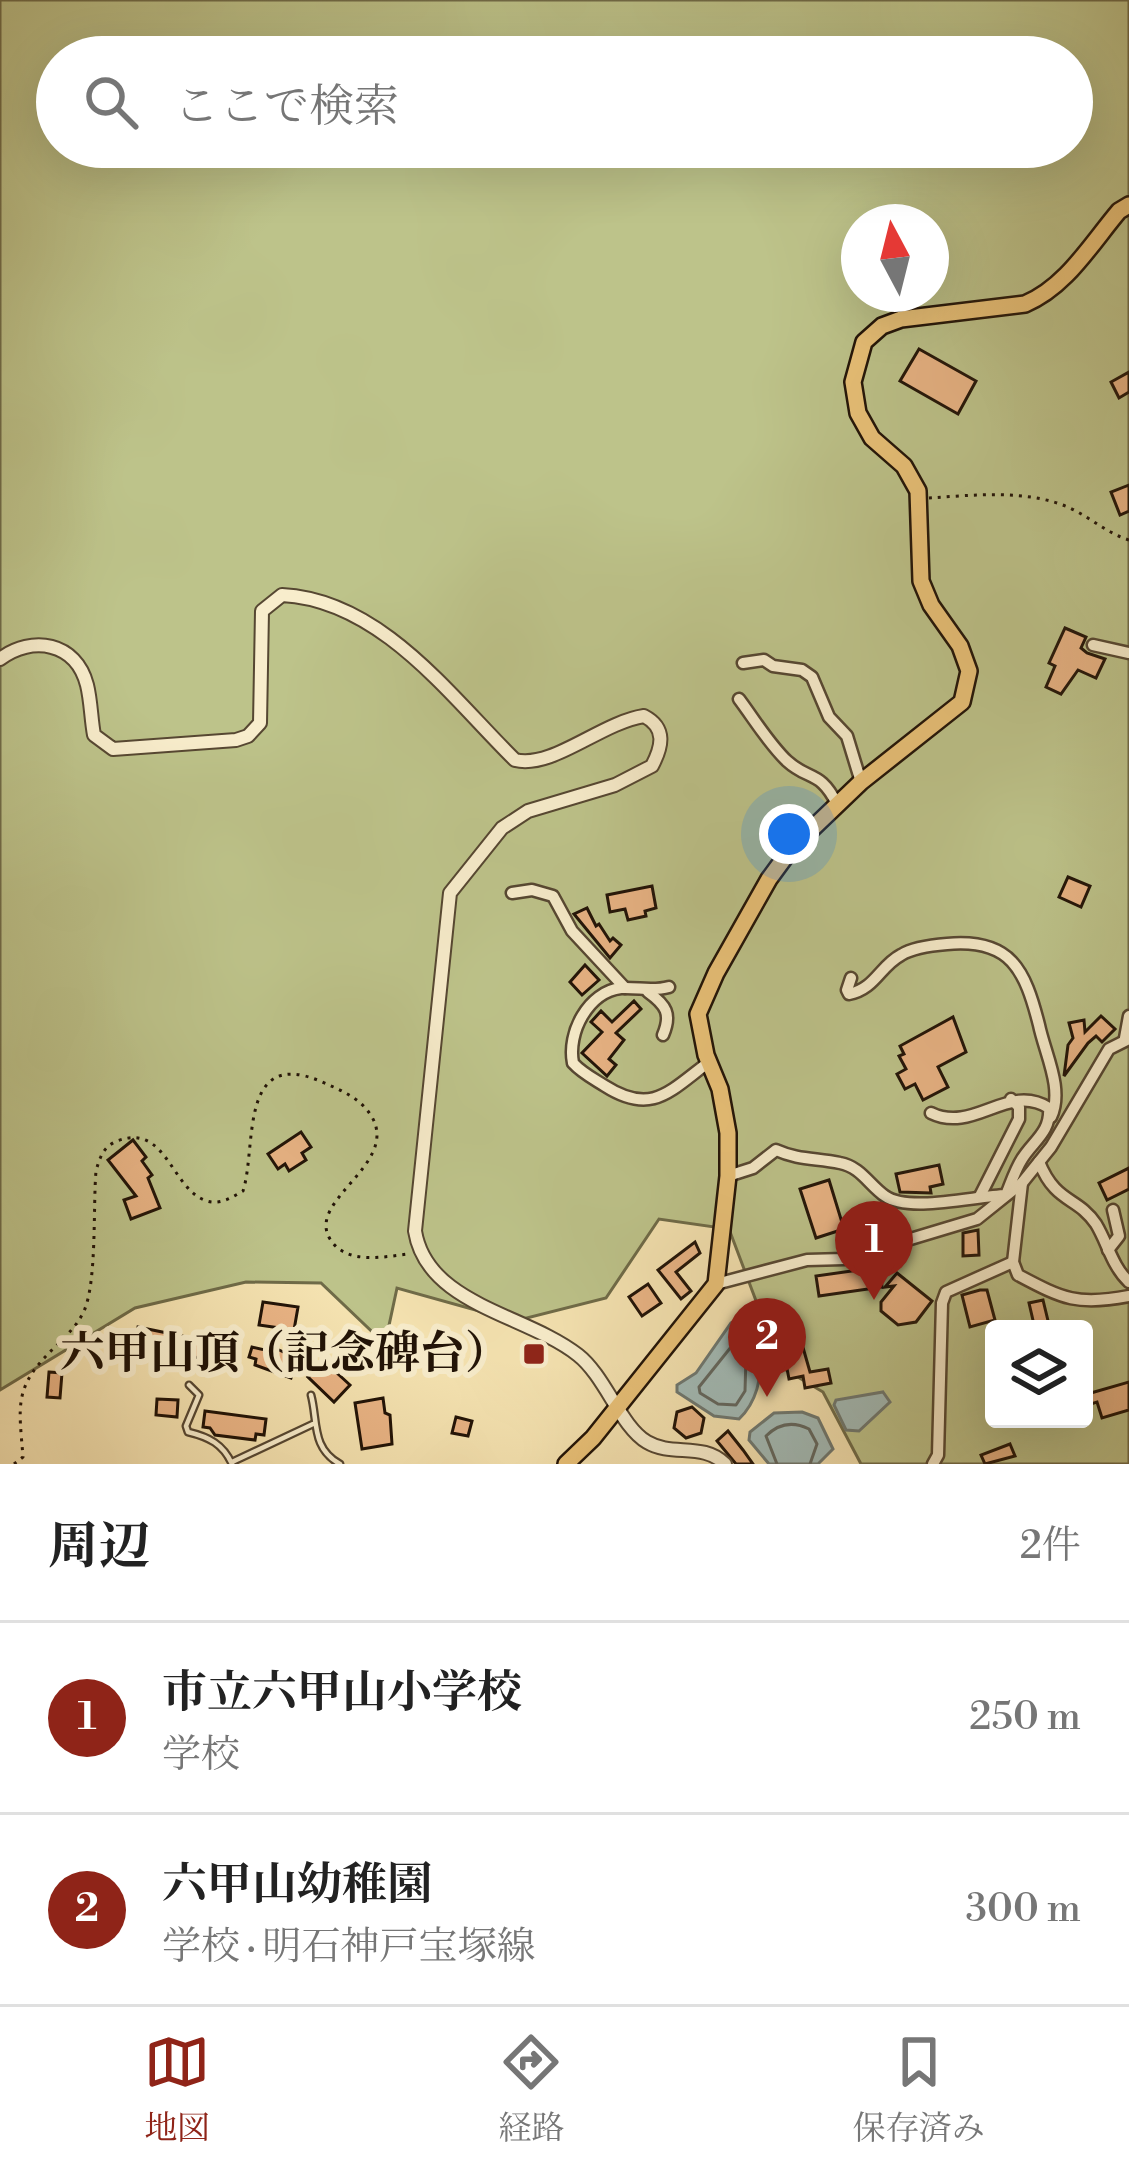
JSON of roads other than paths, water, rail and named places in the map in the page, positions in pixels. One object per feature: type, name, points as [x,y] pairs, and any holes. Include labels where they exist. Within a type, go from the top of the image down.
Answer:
[{"type":"main road","points":[[566,1464],[716,1284],[728,1133],[698,1014],[716,973],[791,849],[861,782],[962,702],[969,671],[960,646],[931,605],[921,581],[918,491],[904,466],[872,438],[859,413],[853,382],[864,342],[882,326],[901,319],[1025,304],[1041,297],[1129,205]]},
{"type":"street","points":[[0,659],[14,649],[35,644],[65,652],[77,662],[87,683],[94,735],[113,749],[236,740],[248,736],[260,723],[262,611],[282,595],[298,596],[331,606],[385,633],[515,760],[538,762],[608,725],[644,716],[652,720],[662,743],[652,766],[615,785],[528,811],[502,828],[450,893],[415,1231],[418,1252],[443,1282],[581,1356],[642,1438],[669,1448],[709,1453],[725,1464]]},
{"type":"street","points":[[1093,645],[1129,653]]},
{"type":"street","points":[[743,663],[764,660],[812,677],[829,717],[847,736],[861,782]]},
{"type":"street","points":[[739,699],[789,764],[814,774],[828,786],[837,804]]},
{"type":"street","points":[[512,892],[532,890],[553,896],[572,931],[625,988]]},
{"type":"street","points":[[851,978],[849,994],[872,984],[900,955],[940,944],[974,943],[1011,958],[1028,981],[1057,1105],[1041,1137],[1024,1154],[1006,1195]]},
{"type":"street","points":[[670,987],[648,992],[625,988],[603,996],[580,1016],[571,1048],[578,1069],[621,1096],[645,1102],[709,1062]]},
{"type":"street","points":[[648,992],[665,1005],[663,1035]]},
{"type":"street","points":[[716,1284],[807,1260],[844,1259],[977,1219],[1022,1184],[1039,1162],[1078,1104],[1093,1071],[1109,1049],[1127,1038],[1129,1016]]},
{"type":"street","points":[[931,1113],[950,1121],[970,1118],[1011,1099],[1038,1101],[1049,1108],[1050,1120]]},
{"type":"street","points":[[980,1196],[1019,1119],[1019,1107],[1011,1099]]},
{"type":"street","points":[[728,1176],[753,1168],[776,1150],[799,1160],[843,1163],[863,1173],[885,1197],[906,1205],[1006,1195]]},
{"type":"street","points":[[1039,1162],[1049,1186],[1094,1221],[1129,1282]]},
{"type":"street","points":[[1022,1184],[1013,1262],[1018,1275],[1061,1298],[1086,1303],[1129,1296]]},
{"type":"street","points":[[1108,1250],[1119,1236],[1113,1210]]},
{"type":"street","points":[[933,1464],[938,1455],[946,1292],[1013,1262]]},
{"type":"street","points":[[669,1448],[671,1464]]},
{"type":"lane","points":[[189,1385],[199,1395],[186,1426],[188,1432],[222,1447],[232,1463],[313,1424],[317,1418],[311,1395]]},
{"type":"lane","points":[[313,1424],[327,1457],[340,1464]]},
{"type":"water","points":[[740,1318],[759,1354],[757,1389],[739,1419],[714,1416],[677,1392],[677,1385],[696,1373],[731,1323]]},
{"type":"water","points":[[883,1392],[890,1402],[859,1431],[846,1430],[836,1400]]},
{"type":"water","points":[[802,1412],[818,1418],[833,1449],[818,1464],[769,1464],[749,1440],[750,1432],[774,1413]]},
{"type":"place","name":"市立六甲山小学校","points":[[874,1300]]},
{"type":"place","name":"六甲山頂（記念碑台）","points":[[534,1354]]},
{"type":"place","name":"六甲山幼稚園","points":[[767,1397]]}]
